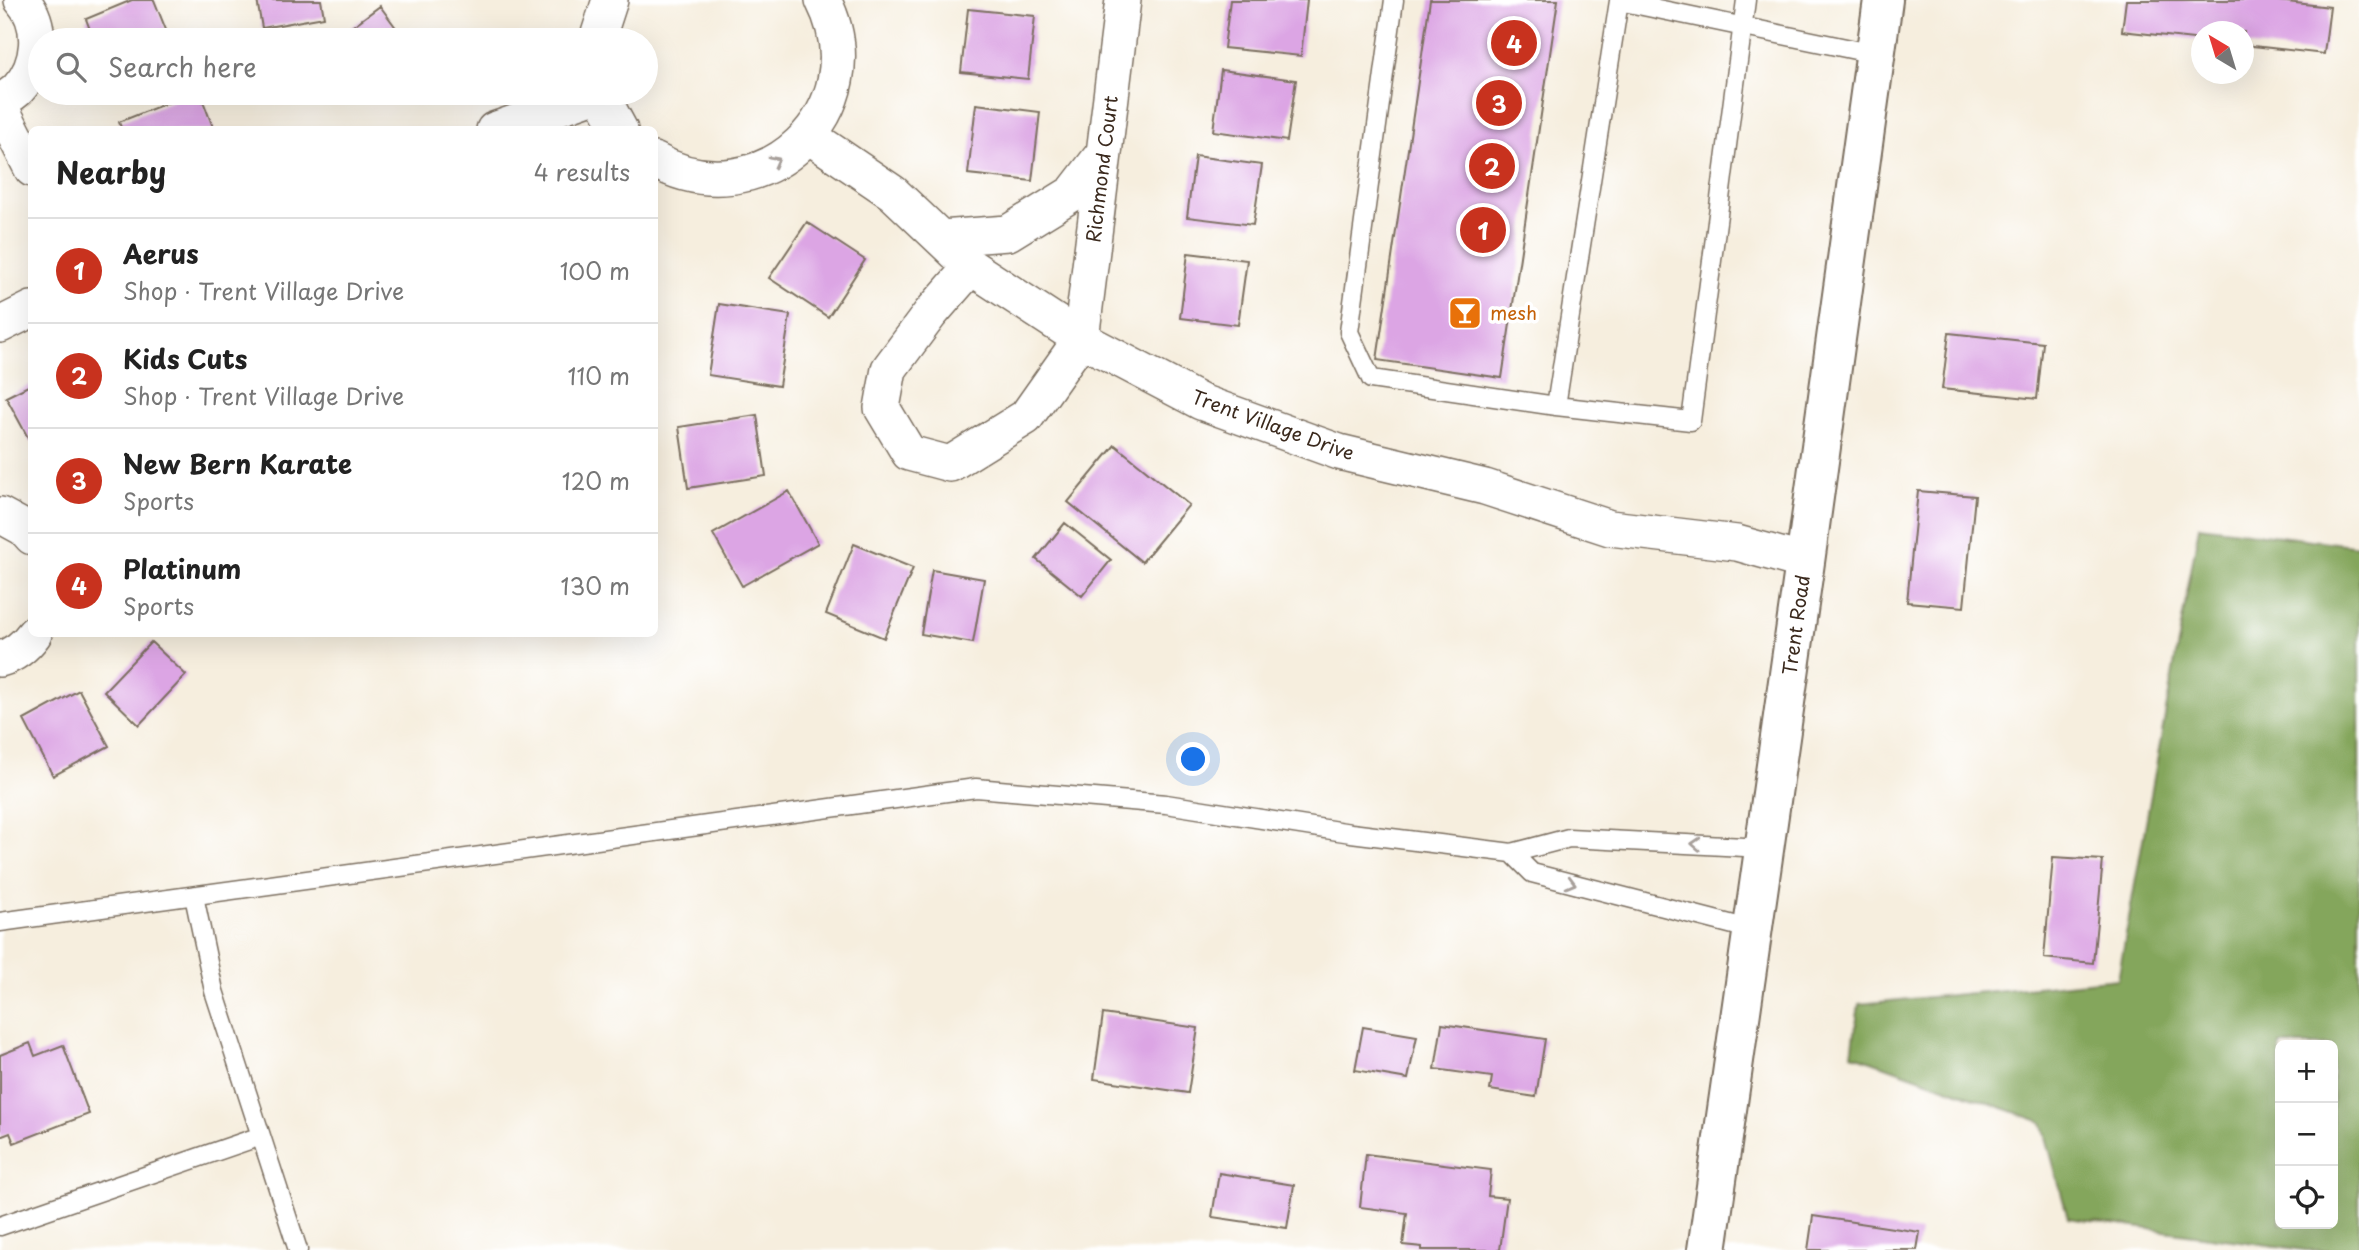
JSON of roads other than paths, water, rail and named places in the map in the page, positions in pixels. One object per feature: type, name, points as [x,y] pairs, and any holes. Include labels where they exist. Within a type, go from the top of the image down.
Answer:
[{"type":"street","points":[[22,0],[35,28]]},
{"type":"street","points":[[658,162],[673,171],[710,178],[747,174],[781,160],[809,136],[830,100],[838,60],[832,19],[822,0]]},
{"type":"street","name":"Richmond Court","points":[[1081,339],[1123,0]]},
{"type":"street","name":"Trent Road","points":[[1707,1250],[1883,0]]},
{"type":"street","points":[[600,28],[606,1]]},
{"type":"street","points":[[28,75],[17,90],[0,104],[28,161]]},
{"type":"street","points":[[505,126],[566,105]]},
{"type":"street","points":[[606,105],[618,126]]},
{"type":"street","name":"Trent Village Drive","points":[[809,136],[893,193],[971,267],[1081,339],[1201,402],[1339,452],[1485,487],[1610,528],[1737,543],[1805,562]]},
{"type":"street","points":[[941,238],[1008,233],[1073,193],[1104,152]]},
{"type":"street","points":[[971,267],[930,314],[889,369],[882,408],[909,453],[950,464],[1026,417],[1081,339]]},
{"type":"street","points":[[0,325],[28,311]]},
{"type":"street","points":[[0,515],[28,532]]},
{"type":"street","points":[[0,659],[7,657],[32,637]]},
{"type":"lane","points":[[1394,0],[1349,332],[1371,379],[1556,406],[1691,421],[1746,0]]},
{"type":"lane","points":[[1556,406],[1619,0],[1875,54]]},
{"type":"lane","points":[[0,922],[976,788],[1166,804],[1351,833],[1512,853],[1569,838],[1765,848]]},
{"type":"lane","points":[[1512,853],[1532,873],[1753,930]]},
{"type":"lane","points":[[194,895],[214,991],[298,1250]]},
{"type":"lane","points":[[0,1226],[261,1136]]},
{"type":"place","name":"Platinum","points":[[1514,43]]},
{"type":"place","name":"New Bern Karate","points":[[1499,103]]},
{"type":"place","name":"Kids Cuts","points":[[1492,166]]},
{"type":"place","name":"Aerus","points":[[1483,230]]},
{"type":"place","name":"mesh","points":[[1465,313]]}]
